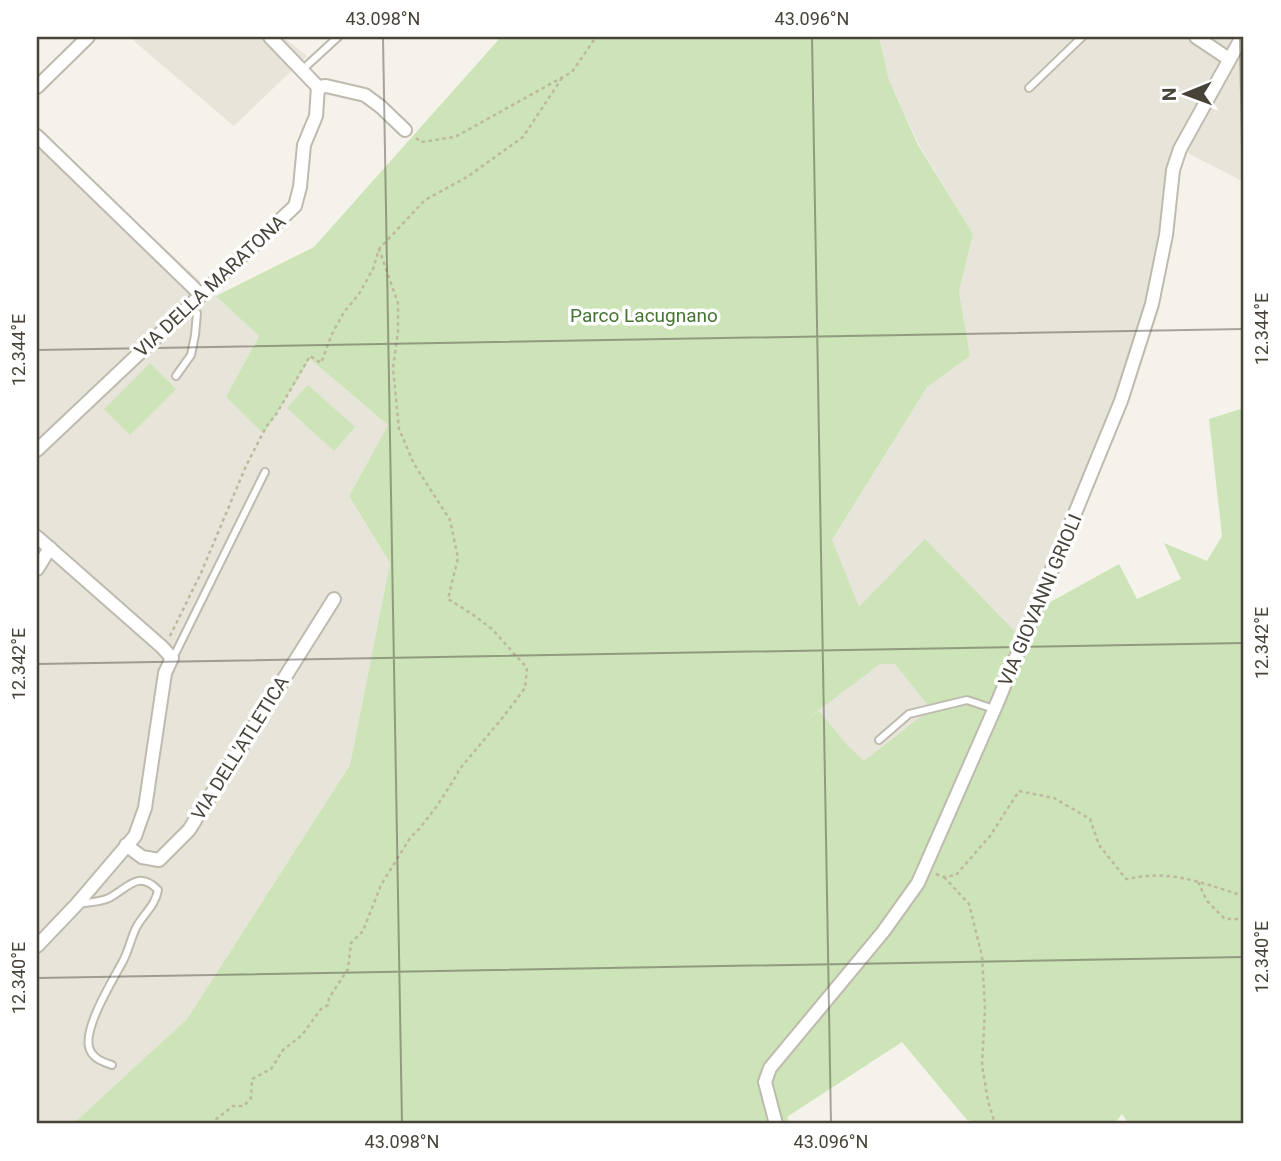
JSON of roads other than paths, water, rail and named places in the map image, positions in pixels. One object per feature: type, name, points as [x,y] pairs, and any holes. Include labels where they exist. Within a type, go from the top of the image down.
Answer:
[{"type":"street","points":[[37,87],[88,37]]},
{"type":"street","points":[[271,37],[318,87],[326,86],[365,95],[405,130]]},
{"type":"street","points":[[1196,37],[1229,59]]},
{"type":"street","name":"VIA GIOVANNI GRIOLI","points":[[776,1124],[765,1082],[770,1068],[883,932],[918,883],[994,709],[1122,401],[1152,304],[1166,235],[1173,170],[1180,149],[1242,37]]},
{"type":"street","name":"VIA DELLA MARATONA","points":[[37,450],[295,206],[300,187],[304,145],[316,116],[318,87]]},
{"type":"street","points":[[37,136],[201,295]]},
{"type":"street","points":[[37,537],[172,658],[165,673],[145,808],[135,836],[37,946]]},
{"type":"street","points":[[37,569],[50,548]]},
{"type":"street","name":"VIA DELL'ATLETICA","points":[[126,845],[142,857],[159,860],[189,830],[334,599]]},
{"type":"lane","points":[[302,70],[338,37]]},
{"type":"lane","points":[[1029,88],[1082,37]]},
{"type":"lane","points":[[176,376],[191,355],[193,345],[197,313],[190,305]]},
{"type":"lane","points":[[172,658],[265,472]]},
{"type":"lane","points":[[878,740],[909,714],[967,700],[994,709]]},
{"type":"lane","points":[[77,904],[107,899],[133,882],[145,881],[158,890],[157,897],[135,928],[128,953],[91,1023],[88,1041],[90,1051],[100,1061],[111,1065]]},
{"type":"park label","name":"Parco Lacugnano","points":[[644,315]]}]
